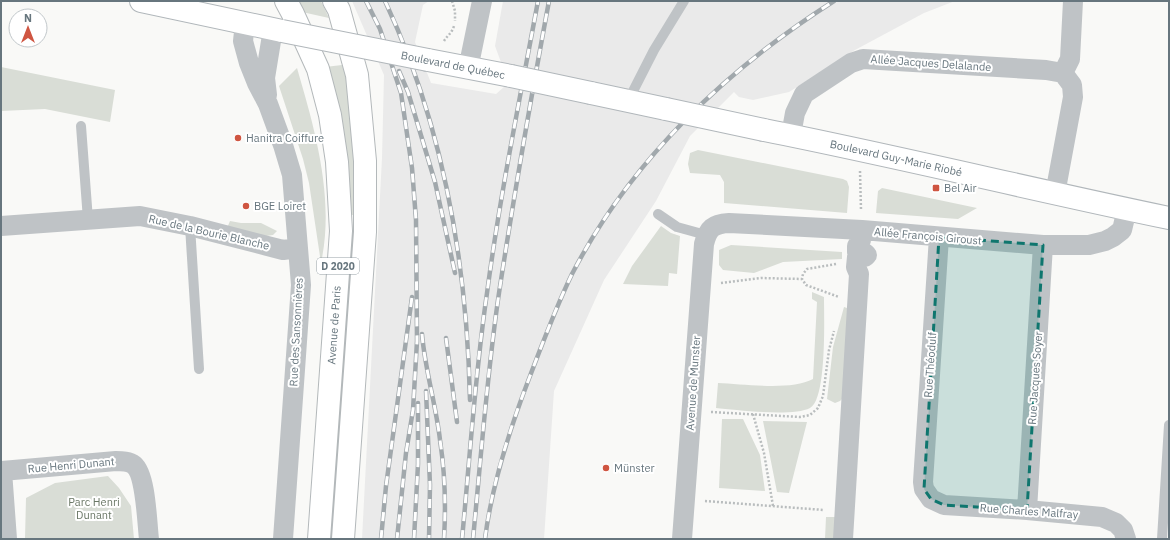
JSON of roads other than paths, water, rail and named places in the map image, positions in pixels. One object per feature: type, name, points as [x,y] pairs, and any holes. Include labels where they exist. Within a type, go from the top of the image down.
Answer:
[{"type":"main road","name":"Boulevard de Québec","points":[[141,1],[277,30],[436,53],[468,68],[764,130]]},
{"type":"main road","name":"Avenue de Paris","points":[[286,1],[318,69],[330,115],[337,162],[341,223],[319,539]]},
{"type":"main road","name":"D 2020","points":[[334,1],[339,10],[357,75],[365,161],[365,232],[343,539]]},
{"type":"main road","name":"Boulevard Guy-Marie Riobé","points":[[764,130],[1169,218]]},
{"type":"street","points":[[468,68],[482,1]]},
{"type":"street","points":[[1055,194],[1073,96],[1072,85],[1063,73],[1070,59],[1073,1]]},
{"type":"street","name":"Rue des Sansonnières","points":[[245,23],[242,34],[245,49],[257,83],[268,104],[292,175],[301,285],[283,539]]},
{"type":"street","name":"Rue des Sansonnières","points":[[268,104],[265,78],[277,30]]},
{"type":"street","name":"Allée Jacques Delalande","points":[[791,135],[796,113],[804,94],[851,63],[863,59],[1046,70],[1063,73]]},
{"type":"street","name":"Allée François Giroust","points":[[708,232],[718,224],[729,223],[862,230],[1043,245],[1089,245],[1105,241],[1122,230],[1126,209]]},
{"type":"street","name":"Rue de la Bourie Blanche","points":[[1,226],[140,216],[190,226],[283,250],[298,248]]},
{"type":"street","name":"Avenue de Munster","points":[[682,539],[704,244],[708,232]]},
{"type":"street","name":"Rue Théodulf","points":[[927,493],[923,482],[939,237]]},
{"type":"street","points":[[843,539],[858,298],[859,274],[856,267],[857,257],[865,258],[867,255],[865,253],[857,252],[857,246],[861,240]]},
{"type":"street","name":"Rue Jacques Soyer","points":[[1027,510],[1043,245]]},
{"type":"street","name":"Rue Henri Dunant","points":[[7,539],[1,469],[116,461],[124,461],[134,465],[140,474],[143,484],[149,539]]},
{"type":"street","name":"Rue Charles Malfray","points":[[927,493],[931,499],[944,505],[1027,510],[1102,517],[1116,523],[1123,530],[1126,539]]},
{"type":"lane","points":[[628,101],[654,50],[684,1]]},
{"type":"lane","points":[[81,126],[88,220]]},
{"type":"lane","points":[[658,214],[677,227],[708,232]]},
{"type":"lane","points":[[190,226],[199,369]]},
{"type":"lane","points":[[1162,539],[1169,425]]},
{"type":"railway","points":[[366,1],[380,29],[401,93],[412,168],[416,220],[417,341],[413,410],[406,453],[397,539]]},
{"type":"railway","points":[[385,1],[405,48],[422,97],[437,146],[448,196],[464,298],[470,400]]},
{"type":"railway","points":[[462,539],[476,385],[492,256],[538,1]]},
{"type":"railway","points":[[473,539],[488,385],[499,293],[549,1]]},
{"type":"railway","points":[[485,539],[497,477],[523,396],[566,286],[596,232],[623,193],[653,155],[685,120],[756,56],[834,1]]},
{"type":"railway","points":[[399,71],[408,92],[435,182],[455,273]]},
{"type":"railway","points":[[381,539],[386,486],[412,297]]},
{"type":"railway","points":[[422,334],[442,452],[445,490],[444,539]]},
{"type":"railway","points":[[446,338],[457,422]]},
{"type":"railway","points":[[426,391],[430,485],[429,539]]},
{"type":"railway","points":[[414,539],[418,464],[418,403]]},
{"type":"place","name":"Hanitra Coiffure","points":[[238,138]]},
{"type":"place","name":"Bel Air","points":[[936,188]]},
{"type":"place","name":"BGE Loiret","points":[[246,206]]},
{"type":"place","name":"Münster","points":[[606,468]]},
{"type":"park label","name":"Parc Henri Dunant","points":[[94,508]]}]
